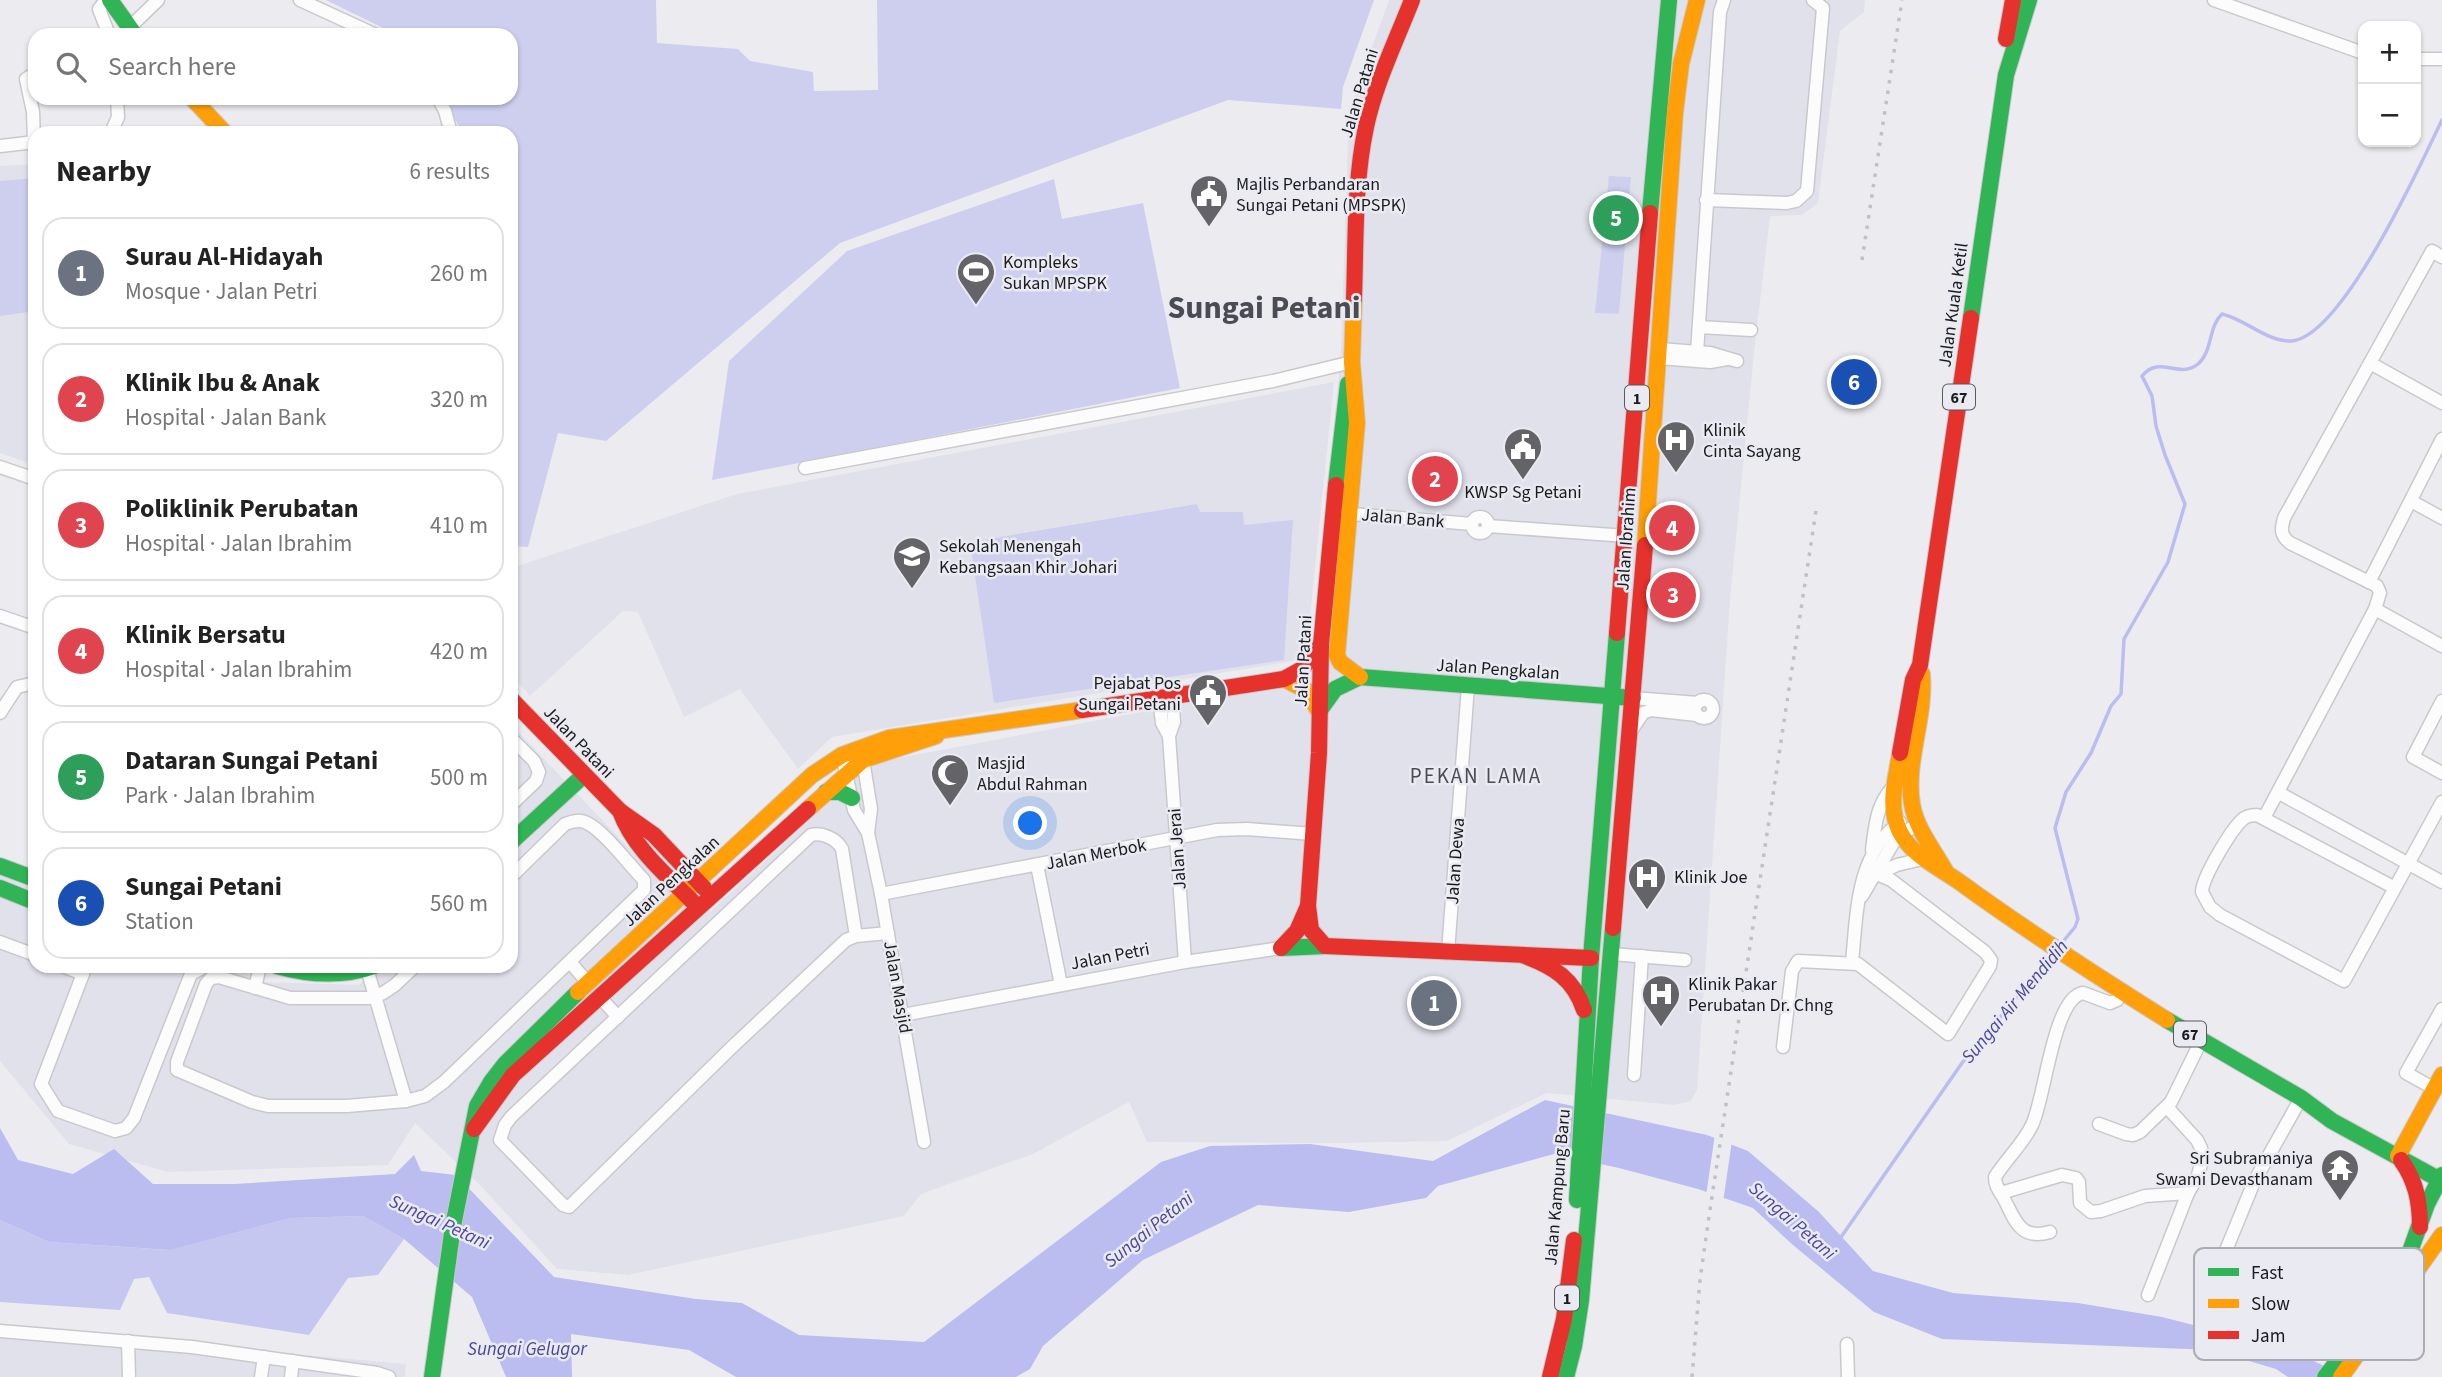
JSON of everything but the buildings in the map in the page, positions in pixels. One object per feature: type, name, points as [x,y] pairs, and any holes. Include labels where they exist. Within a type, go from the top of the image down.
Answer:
[{"type":"main road","points":[[108,0],[129,28]]},
{"type":"main road","name":"Jalan Patani","points":[[1360,677],[1340,663],[1337,655],[1343,413],[1352,365],[1359,173],[1366,127],[1412,0]]},
{"type":"main road","points":[[1661,0],[1659,21],[1664,38]]},
{"type":"main road","name":"Jalan Ibrahim","points":[[1592,1082],[1588,1025],[1591,958],[1669,0]]},
{"type":"main road","points":[[1681,64],[1678,44],[1686,0]]},
{"type":"main road","name":"Jalan Ibrahim","points":[[1592,1082],[1612,954],[1659,354],[1668,191],[1681,64],[1697,0]]},
{"type":"main road","name":"Jalan Kuala Ketil","points":[[2013,0],[2006,43],[2006,75],[1920,664],[1909,699],[1892,788],[1893,814],[1899,829],[1922,859],[1947,873],[2034,935],[2201,1041],[2301,1098],[2338,1113],[2441,1176]]},
{"type":"main road","name":"Jalan Kuala Ketil","points":[[2006,75],[2029,0]]},
{"type":"main road","points":[[199,105],[218,126]]},
{"type":"main road","name":"Jalan Patani","points":[[1281,948],[1297,930],[1308,906],[1319,753],[1321,645],[1341,513]]},
{"type":"main road","name":"Jalan Pengkalan","points":[[432,1377],[461,1172],[479,1100],[491,1081],[537,1030],[812,775],[842,755],[916,744],[949,731],[1284,679],[1302,669],[1321,645]]},
{"type":"main road","name":"Jalan Kuala Ketil","points":[[1920,664],[1923,699],[1911,786],[1916,818],[1947,873]]},
{"type":"main road","points":[[1319,712],[1335,689],[1360,677]]},
{"type":"main road","name":"Jalan Pengkalan","points":[[1360,677],[1633,698]]},
{"type":"main road","points":[[1284,679],[1307,690],[1313,696],[1319,712]]},
{"type":"main road","name":"Jalan Patani","points":[[518,706],[620,811],[631,816],[643,827],[711,895]]},
{"type":"main road","name":"Jalan Pengkalan","points":[[472,1130],[513,1075],[848,774],[862,753]]},
{"type":"main road","points":[[518,830],[584,775]]},
{"type":"main road","points":[[826,792],[835,790],[852,798]]},
{"type":"main road","name":"Jalan Patani","points":[[620,811],[623,823],[634,837],[698,908]]},
{"type":"main road","points":[[0,866],[28,876]]},
{"type":"main road","points":[[1591,958],[1597,958],[1603,949],[1609,902],[1617,873]]},
{"type":"main road","points":[[0,888],[28,899]]},
{"type":"main road","points":[[1308,906],[1311,930],[1325,946]]},
{"type":"main road","name":"Jalan Petri","points":[[1281,948],[1325,946],[1591,958]]},
{"type":"main road","points":[[1525,957],[1559,972],[1574,985],[1581,995],[1588,1025]]},
{"type":"main road","name":"Jalan Kampung Baru","points":[[1566,1377],[1581,1300],[1583,1217],[1592,1082]]},
{"type":"main road","points":[[2420,1227],[2421,1208],[2417,1188],[2401,1151],[2438,1082]]},
{"type":"main road","points":[[2412,1248],[2420,1227],[2435,1204],[2441,1176]]},
{"type":"main road","name":"Jalan Kampung Baru","points":[[1550,1377],[1564,1320],[1583,1217]]},
{"type":"main road","points":[[2424,1256],[2442,1235]]},
{"type":"main road","points":[[2325,1377],[2338,1360]]},
{"type":"main road","points":[[2341,1377],[2351,1360]]},
{"type":"street","points":[[106,28],[99,9],[108,0]]},
{"type":"street","points":[[135,28],[158,0]]},
{"type":"street","points":[[300,0],[361,28]]},
{"type":"street","points":[[1697,352],[1720,12],[1724,0]]},
{"type":"street","points":[[1706,200],[1787,203],[1796,201],[1807,191],[1823,8],[1813,0]]},
{"type":"street","points":[[2214,0],[2358,51]]},
{"type":"street","points":[[2421,59],[2442,59]]},
{"type":"street","points":[[32,105],[33,126]]},
{"type":"street","points":[[114,126],[118,117],[117,105]]},
{"type":"street","points":[[442,105],[449,126]]},
{"type":"street","points":[[0,146],[28,143]]},
{"type":"street","points":[[2264,818],[2375,609],[2380,593],[2370,582],[2290,543],[2281,531],[2284,518],[2432,251],[2442,257]]},
{"type":"street","points":[[1699,327],[1751,330]]},
{"type":"street","points":[[1710,353],[1732,360],[1710,362],[1659,354],[1710,353]]},
{"type":"street","points":[[2370,363],[2442,403]]},
{"type":"street","points":[[805,468],[1352,365]]},
{"type":"street","points":[[2370,582],[2442,439]]},
{"type":"street","points":[[0,467],[28,477]]},
{"type":"street","points":[[2411,501],[2442,517]]},
{"type":"street","name":"Jalan Bank","points":[[1341,513],[1472,524],[1475,531],[1480,533],[1485,532],[1488,526],[1626,536]]},
{"type":"street","points":[[2375,609],[2442,646]]},
{"type":"street","points":[[0,615],[28,625]]},
{"type":"street","points":[[0,713],[17,687],[28,685]]},
{"type":"street","name":"Jalan Dewa","points":[[1448,952],[1468,685]]},
{"type":"street","name":"Jalan Jerai","points":[[1165,697],[1162,723],[1169,736],[1185,962]]},
{"type":"street","points":[[1628,740],[1637,718],[1643,713],[1651,710],[1698,709],[1633,698]]},
{"type":"street","points":[[2442,701],[2413,757],[2442,773]]},
{"type":"street","points":[[518,745],[534,761],[539,772],[536,781],[518,798]]},
{"type":"street","name":"Jalan Masjid","points":[[862,753],[871,808],[868,833]]},
{"type":"street","name":"Jalan Masjid","points":[[842,755],[855,810],[868,833],[881,894],[924,1142]]},
{"type":"street","points":[[1852,962],[1858,902],[1871,854],[1878,810],[1892,788]]},
{"type":"street","points":[[2279,793],[2442,882]]},
{"type":"street","points":[[2395,888],[2264,818],[2249,815],[2237,825],[2204,878],[2202,892],[2210,907],[2263,939],[2344,981],[2395,888],[2442,802]]},
{"type":"street","points":[[1871,854],[1878,843],[1916,818]]},
{"type":"street","points":[[150,1076],[177,1070],[268,1106],[347,1106],[406,1101],[425,1096],[444,1082],[644,890],[644,880],[602,835],[589,823],[577,820],[565,824],[518,870]]},
{"type":"street","points":[[1858,902],[1877,874],[1899,829]]},
{"type":"street","name":"Jalan Merbok","points":[[881,894],[1217,830],[1313,834]]},
{"type":"street","points":[[856,936],[842,849],[839,843],[822,834],[811,835],[511,1117],[500,1140],[569,1207],[846,940],[856,936],[888,933]]},
{"type":"street","points":[[1877,874],[1897,865],[1922,859]]},
{"type":"street","points":[[1037,864],[1061,985]]},
{"type":"street","points":[[1783,1047],[1792,971],[1795,963],[1801,960],[1852,962],[1863,967],[1948,1034],[1991,963],[1984,952],[1891,880],[1877,874]]},
{"type":"street","points":[[0,942],[28,952]]},
{"type":"street","name":"Jalan Petri","points":[[903,1015],[1185,962],[1281,948]]},
{"type":"street","points":[[1612,954],[1685,960]]},
{"type":"street","points":[[1634,1075],[1642,956]]},
{"type":"street","points":[[570,962],[588,983]]},
{"type":"street","points":[[83,973],[41,1084],[54,1108],[115,1131],[126,1128],[134,1118],[189,973]]},
{"type":"street","points":[[255,988],[258,973]]},
{"type":"street","points":[[372,973],[375,997],[406,1101]]},
{"type":"street","points":[[177,1070],[177,1062],[209,979],[219,976],[282,996],[306,999],[375,997],[395,985],[408,973]]},
{"type":"street","points":[[2050,1232],[2040,1235],[2023,1230],[2015,1222],[1996,1186],[1995,1177],[2032,1125],[2054,1041],[2068,1005],[2078,993],[2089,994],[2110,1003],[2118,1000],[2124,992]]},
{"type":"street","points":[[599,996],[618,1017]]},
{"type":"street","points":[[2438,1082],[2406,1073],[2442,1009]]},
{"type":"street","points":[[2099,1124],[2133,1135],[2140,1132],[2167,1107],[2201,1041]]},
{"type":"street","points":[[2227,1248],[2254,1182],[2301,1098]]},
{"type":"street","points":[[2148,1295],[2188,1193],[2198,1175],[2202,1149],[2167,1107]]},
{"type":"street","points":[[2001,1193],[2062,1175],[2070,1176],[2079,1182],[2080,1203],[2091,1212],[2146,1196],[2188,1193]]},
{"type":"street","points":[[0,1331],[128,1341],[264,1357],[389,1377]]},
{"type":"street","points":[[128,1341],[129,1377]]},
{"type":"street","points":[[1847,1344],[1848,1377]]},
{"type":"street","points":[[261,1377],[264,1357]]},
{"type":"street","points":[[291,1377],[293,1361]]},
{"type":"shaded area","points":[[326,0],[656,0],[657,43],[738,49],[750,61],[813,72],[814,91],[878,90],[877,0],[1374,0],[1343,87],[1341,109],[1228,100],[840,243],[606,441],[558,433],[528,547],[518,546],[518,126],[459,126],[446,105],[518,105],[518,28],[383,28]]},
{"type":"shaded area","points":[[1389,0],[1865,0],[1864,12],[1840,31],[1818,203],[1802,215],[1770,216],[1730,600],[1697,1090],[1691,1101],[1674,1105],[1547,1093],[1447,1141],[1338,1143],[1147,1142],[1129,1102],[1033,1154],[921,1194],[904,1216],[628,1275],[557,1269],[479,1184],[415,1123],[388,1165],[168,1172],[69,1144],[0,1061],[0,862],[28,872],[28,973],[245,973],[260,982],[360,985],[366,973],[518,973],[518,731],[663,884],[711,911],[872,763],[1311,680],[1341,350],[1349,111]]},
{"type":"shaded area","points":[[28,164],[28,463],[0,453],[0,166]]},
{"type":"shaded area","points":[[1609,176],[1631,177],[1619,314],[1595,313]]},
{"type":"shaded area","points":[[28,179],[28,312],[0,316],[0,181]]},
{"type":"shaded area","name":"Kompleks Sukan MPSPK","points":[[1054,179],[1062,219],[1143,203],[1180,388],[712,480],[729,361],[847,251]]},
{"type":"shaded area","name":"Sekolah Menengah Kebangsaan Khir Johari","points":[[1334,382],[1307,647],[1293,661],[832,737],[798,769],[740,689],[684,717],[638,612],[623,611],[530,696],[518,683],[518,566],[737,494]]},
{"type":"shaded area","points":[[1197,504],[1200,512],[1243,512],[1244,525],[1293,520],[1284,660],[994,703],[970,542]]},
{"type":"shaded area","points":[[363,1216],[404,1239],[378,1275],[348,1278],[309,1335],[167,1313],[149,1277],[134,1279],[120,1310],[0,1302],[0,1220],[49,1242],[169,1250],[291,1218]]},
{"type":"shaded area","points":[[0,1327],[406,1364],[405,1377],[0,1377]]},
{"type":"water","name":"Sungai Petani","points":[[1545,1100],[1707,1135],[1748,1151],[1819,1212],[1873,1271],[1953,1293],[2078,1303],[2162,1317],[2194,1325],[2194,1349],[1942,1339],[1874,1312],[1753,1208],[1698,1189],[1554,1154],[1438,1186],[1426,1198],[1349,1212],[1258,1205],[1143,1260],[1043,1346],[1030,1369],[1016,1377],[736,1377],[689,1350],[571,1334],[572,1377],[506,1377],[472,1297],[404,1239],[363,1216],[291,1218],[170,1250],[49,1242],[0,1220],[0,1128],[18,1160],[73,1174],[114,1149],[153,1184],[234,1184],[395,1174],[414,1155],[421,1171],[456,1175],[554,1277],[696,1299],[742,1303],[799,1335],[924,1342],[1161,1162],[1210,1146],[1310,1144],[1433,1161]]},
{"type":"water","name":"Sungai Petani","points":[[2246,1360],[2312,1360],[2347,1377],[2288,1377],[2276,1369]]},
{"type":"pier","points":[[1715,1134],[1732,1141],[1723,1202],[1706,1196]]},
{"type":"waterway","name":"Sungai Air Mendidih","points":[[2061,944],[2078,919],[2055,828],[2066,792],[2091,753],[2111,706],[2121,694],[2124,639],[2168,562],[2185,504],[2165,455],[2156,426],[2152,396],[2142,376],[2156,367],[2183,370],[2198,364],[2206,353],[2214,325],[2222,314],[2282,340],[2291,341],[2311,332],[2333,312],[2355,282],[2398,209],[2442,120]]},
{"type":"waterway","name":"Sungai Air Mendidih","points":[[1839,1240],[1962,1063],[2052,955]]},
{"type":"railway","points":[[1862,260],[1902,0]]},
{"type":"railway","points":[[1692,1377],[1708,1223],[1817,504]]},
{"type":"traffic: fast","points":[[110,0],[130,28]]},
{"type":"traffic: fast","points":[[1650,213],[1669,0]]},
{"type":"traffic: fast","points":[[1971,318],[2006,75],[2029,0]]},
{"type":"traffic: fast","points":[[1336,485],[1348,384]]},
{"type":"traffic: fast","points":[[1577,1200],[1591,958],[1617,633]]},
{"type":"traffic: fast","points":[[1320,710],[1335,689],[1360,677],[1633,698]]},
{"type":"traffic: fast","points":[[518,836],[584,775]]},
{"type":"traffic: fast","points":[[826,792],[840,792],[852,798]]},
{"type":"traffic: fast","points":[[0,866],[28,876]]},
{"type":"traffic: fast","points":[[0,888],[28,899]]},
{"type":"traffic: fast","points":[[1566,1377],[1581,1300],[1613,928]]},
{"type":"traffic: fast","points":[[1281,948],[1325,946]]},
{"type":"traffic: fast","points":[[318,973],[338,973]]},
{"type":"traffic: fast","points":[[432,1377],[453,1226],[477,1106],[505,1064],[578,992]]},
{"type":"traffic: fast","points":[[2167,1020],[2301,1098],[2332,1121],[2442,1181]]},
{"type":"traffic: fast","points":[[2411,1248],[2427,1204],[2442,1175]]},
{"type":"traffic: fast","points":[[2325,1377],[2338,1360]]},
{"type":"traffic: slow","points":[[1645,545],[1675,113],[1681,64],[1697,0]]},
{"type":"traffic: slow","points":[[199,105],[218,126]]},
{"type":"traffic: slow","points":[[1354,299],[1352,362],[1357,423],[1337,655],[1340,662],[1360,677]]},
{"type":"traffic: slow","points":[[1922,674],[1921,707],[1911,772],[1912,804],[1921,831],[1946,872]]},
{"type":"traffic: slow","points":[[1284,679],[1306,690],[1318,710]]},
{"type":"traffic: slow","points":[[578,992],[812,775],[842,755],[889,738],[1082,710]]},
{"type":"traffic: slow","points":[[808,809],[863,760],[936,736]]},
{"type":"traffic: slow","points":[[1900,753],[1893,803],[1896,822],[1905,841],[1927,861],[2167,1020]]},
{"type":"traffic: slow","points":[[2398,1156],[2442,1075]]},
{"type":"traffic: slow","points":[[2424,1260],[2442,1235]]},
{"type":"traffic: slow","points":[[2341,1377],[2353,1360]]},
{"type":"traffic: jam","points":[[1354,299],[1357,191],[1366,127],[1380,79],[1412,0]]},
{"type":"traffic: jam","points":[[2006,39],[2013,0]]},
{"type":"traffic: jam","points":[[1617,633],[1650,213]]},
{"type":"traffic: jam","points":[[1900,753],[1913,680],[1920,665],[1971,318]]},
{"type":"traffic: jam","points":[[1281,948],[1297,931],[1308,906],[1319,753],[1321,645],[1336,485]]},
{"type":"traffic: jam","points":[[1613,928],[1645,545]]},
{"type":"traffic: jam","points":[[1082,710],[1284,679],[1302,669],[1321,645]]},
{"type":"traffic: jam","points":[[518,706],[620,811],[654,835],[704,888]]},
{"type":"traffic: jam","points":[[474,1129],[513,1075],[808,809]]},
{"type":"traffic: jam","points":[[620,811],[641,848],[692,901]]},
{"type":"traffic: jam","points":[[1308,906],[1311,930],[1325,946],[1591,958]]},
{"type":"traffic: jam","points":[[1525,956],[1554,970],[1569,982],[1584,1010]]},
{"type":"traffic: jam","points":[[2401,1160],[2416,1192],[2420,1227]]},
{"type":"traffic: jam","points":[[1550,1377],[1564,1319],[1574,1240]]},
{"type":"place","name":"Dataran Sungai Petani","points":[[1616,218]]},
{"type":"place","name":"Majlis Perbandaran Sungai Petani (MPSPK)","points":[[1209,228]]},
{"type":"place","name":"Kompleks Sukan MPSPK","points":[[976,306]]},
{"type":"place","name":"Sungai Petani","points":[[1854,382]]},
{"type":"place","name":"Klinik Cinta Sayang","points":[[1676,474]]},
{"type":"place","name":"Klinik Ibu & Anak","points":[[1435,479]]},
{"type":"place","name":"KWSP Sg Petani","points":[[1523,481]]},
{"type":"place","name":"Klinik Bersatu","points":[[1672,528]]},
{"type":"place","name":"Sekolah Menengah Kebangsaan Khir Johari","points":[[912,590]]},
{"type":"place","name":"Poliklinik Perubatan","points":[[1673,595]]},
{"type":"place","name":"Pejabat Pos Sungai Petani","points":[[1208,727]]},
{"type":"place","name":"Masjid Abdul Rahman","points":[[950,807]]},
{"type":"place","name":"Klinik Joe","points":[[1647,911]]},
{"type":"place","name":"Surau Al-Hidayah","points":[[1434,1003]]},
{"type":"place","name":"Klinik Pakar Perubatan Dr. Chng","points":[[1661,1028]]},
{"type":"place","name":"Sri Subramaniya Swami Devasthanam","points":[[2340,1202]]},
{"type":"district","name":"Sungai Petani","points":[[1264,307]]},
{"type":"district","name":"PEKAN LAMA","points":[[1476,776]]},
{"type":"water label","name":"Sungai Gelugor","points":[[527,1348]]}]
